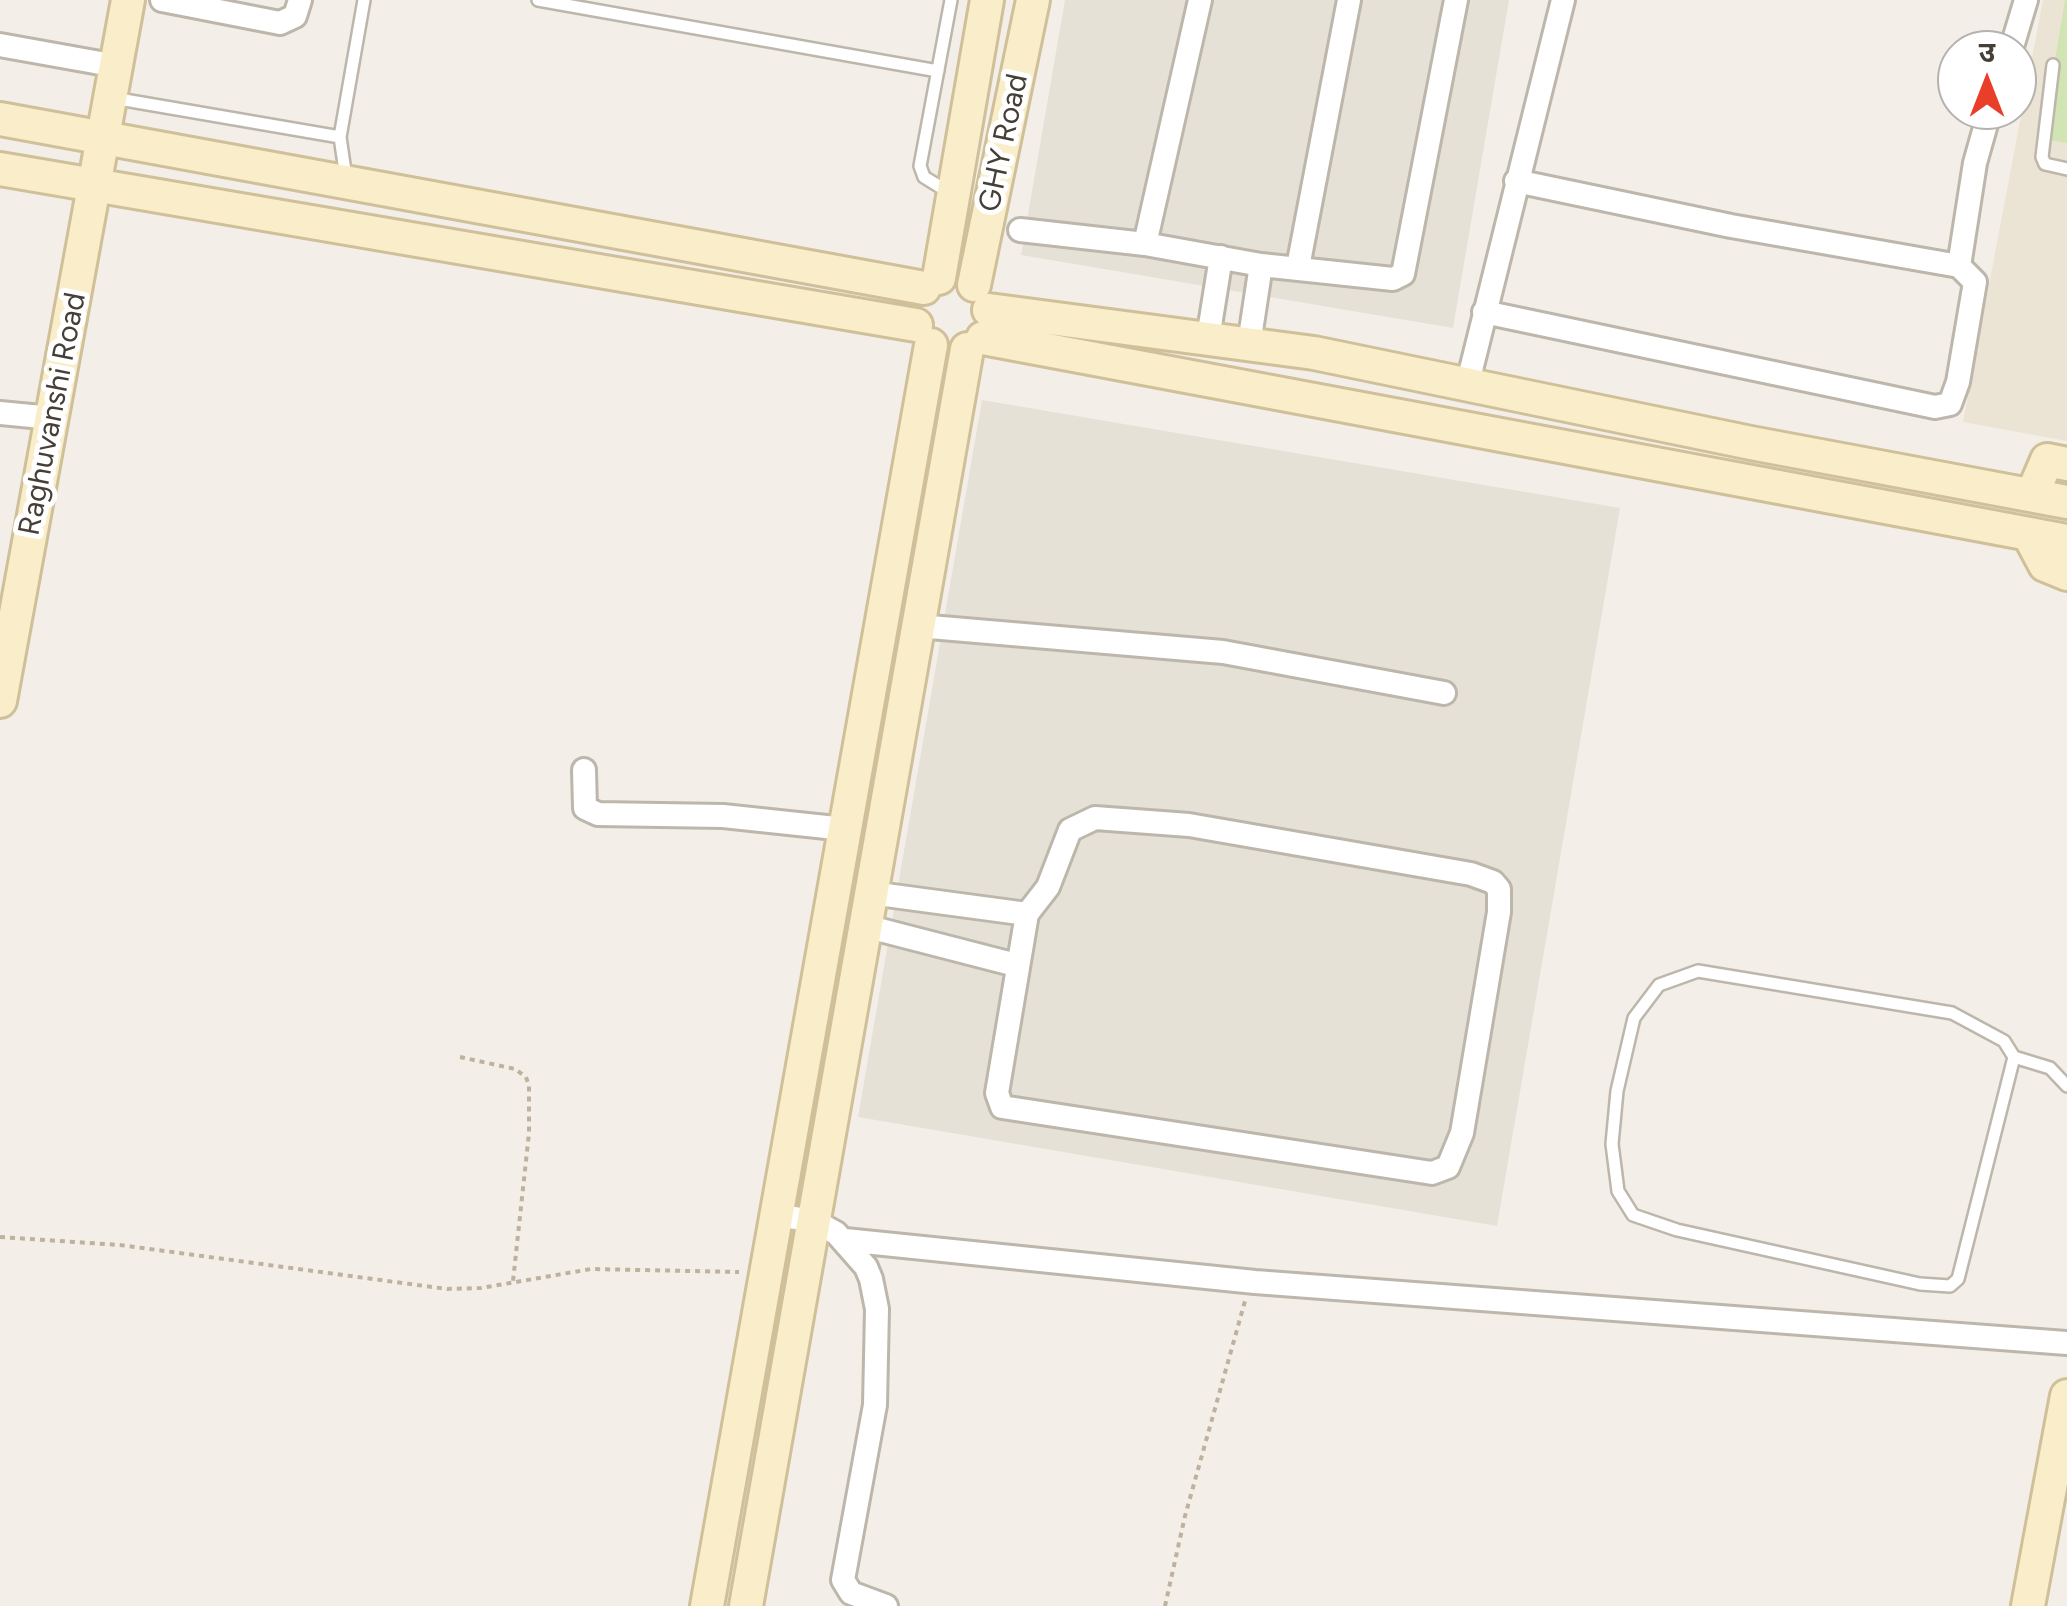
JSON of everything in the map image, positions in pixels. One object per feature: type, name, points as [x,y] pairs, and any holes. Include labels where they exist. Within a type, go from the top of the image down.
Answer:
[{"type":"street","name":"Raghuvanshi Road","points":[[0,701],[128,0]]},
{"type":"street","points":[[162,0],[280,23],[295,16],[300,0]]},
{"type":"street","name":"GHY Road","points":[[932,283],[952,195],[986,0]]},
{"type":"street","name":"GHY Road","points":[[746,1606],[918,626],[978,321],[1034,0]]},
{"type":"street","points":[[1145,244],[1200,0]]},
{"type":"street","points":[[1298,267],[1348,0]]},
{"type":"street","points":[[1020,230],[1145,244],[1261,265],[1393,279],[1403,274],[1456,0]]},
{"type":"street","points":[[1468,382],[1563,0]]},
{"type":"street","points":[[2017,30],[2026,0]]},
{"type":"street","points":[[0,46],[114,82]]},
{"type":"street","points":[[0,118],[932,283],[957,278],[978,321]]},
{"type":"street","points":[[1960,266],[1975,163],[1984,130]]},
{"type":"street","points":[[0,169],[924,335]]},
{"type":"street","points":[[1484,312],[1791,380],[1944,407],[1954,396],[1974,292],[1972,275],[1960,266],[1731,226],[1516,181]]},
{"type":"street","points":[[1208,338],[1221,257]]},
{"type":"street","points":[[1250,344],[1261,265]]},
{"type":"street","points":[[932,283],[915,313],[924,335],[942,350],[978,321],[1208,338],[1468,382],[1841,460],[2067,502]]},
{"type":"street","points":[[978,321],[1833,499],[2067,542]]},
{"type":"street","points":[[706,1606],[845,829],[924,335]]},
{"type":"street","points":[[0,413],[52,418]]},
{"type":"street","points":[[1833,499],[1841,460]]},
{"type":"street","points":[[2032,495],[2047,460],[2067,464]]},
{"type":"street","points":[[2029,535],[2045,566],[2067,574]]},
{"type":"street","points":[[918,626],[1224,652],[1444,693]]},
{"type":"street","points":[[584,770],[585,808],[598,814],[722,816],[845,829]]},
{"type":"street","points":[[1095,818],[1190,825],[1486,878],[1499,889],[1499,912],[1455,1159],[1432,1173],[1002,1107],[998,1093],[1027,914],[1048,887],[1070,830],[1095,818]]},
{"type":"street","points":[[871,893],[1027,914]]},
{"type":"street","points":[[865,926],[1016,964]]},
{"type":"street","points":[[776,1215],[814,1221],[845,1240],[871,1280],[877,1343],[874,1417],[843,1580],[851,1593],[886,1606]]},
{"type":"street","points":[[845,1240],[1255,1282],[2067,1343]]},
{"type":"street","points":[[2028,1606],[2067,1396]]},
{"type":"lane","points":[[346,181],[340,138],[364,0]]},
{"type":"lane","points":[[538,0],[938,72]]},
{"type":"lane","points":[[951,0],[920,166],[924,177],[952,195]]},
{"type":"lane","points":[[2052,65],[2042,157],[2045,164],[2067,169]]},
{"type":"lane","points":[[114,82],[340,138]]},
{"type":"lane","points":[[2014,1057],[1958,1280],[1950,1286],[1920,1284],[1677,1230],[1633,1215],[1618,1191],[1612,1144],[1627,1039],[1644,1001],[1675,977],[1714,971],[1952,1013],[2004,1040],[2014,1057],[2050,1068],[2067,1086]]},
{"type":"path","points":[[460,1057],[515,1070],[526,1078],[528,1086],[529,1133],[513,1281]]},
{"type":"path","points":[[0,1237],[120,1245],[301,1266],[400,1286],[464,1288],[558,1272],[616,1268],[766,1275]]},
{"type":"path","points":[[1165,1606],[1208,1430],[1246,1299],[1255,1282]]},
{"type":"shaded area","points":[[1065,0],[1509,0],[1453,328],[1021,255]]},
{"type":"shaded area","points":[[2043,0],[2067,0],[2067,441],[1963,422],[2018,130],[2037,130],[2037,32]]},
{"type":"shaded area","points":[[982,400],[1620,508],[1497,1226],[858,1117]]},
{"type":"green space","points":[[2067,0],[2067,143],[2042,139]]}]
